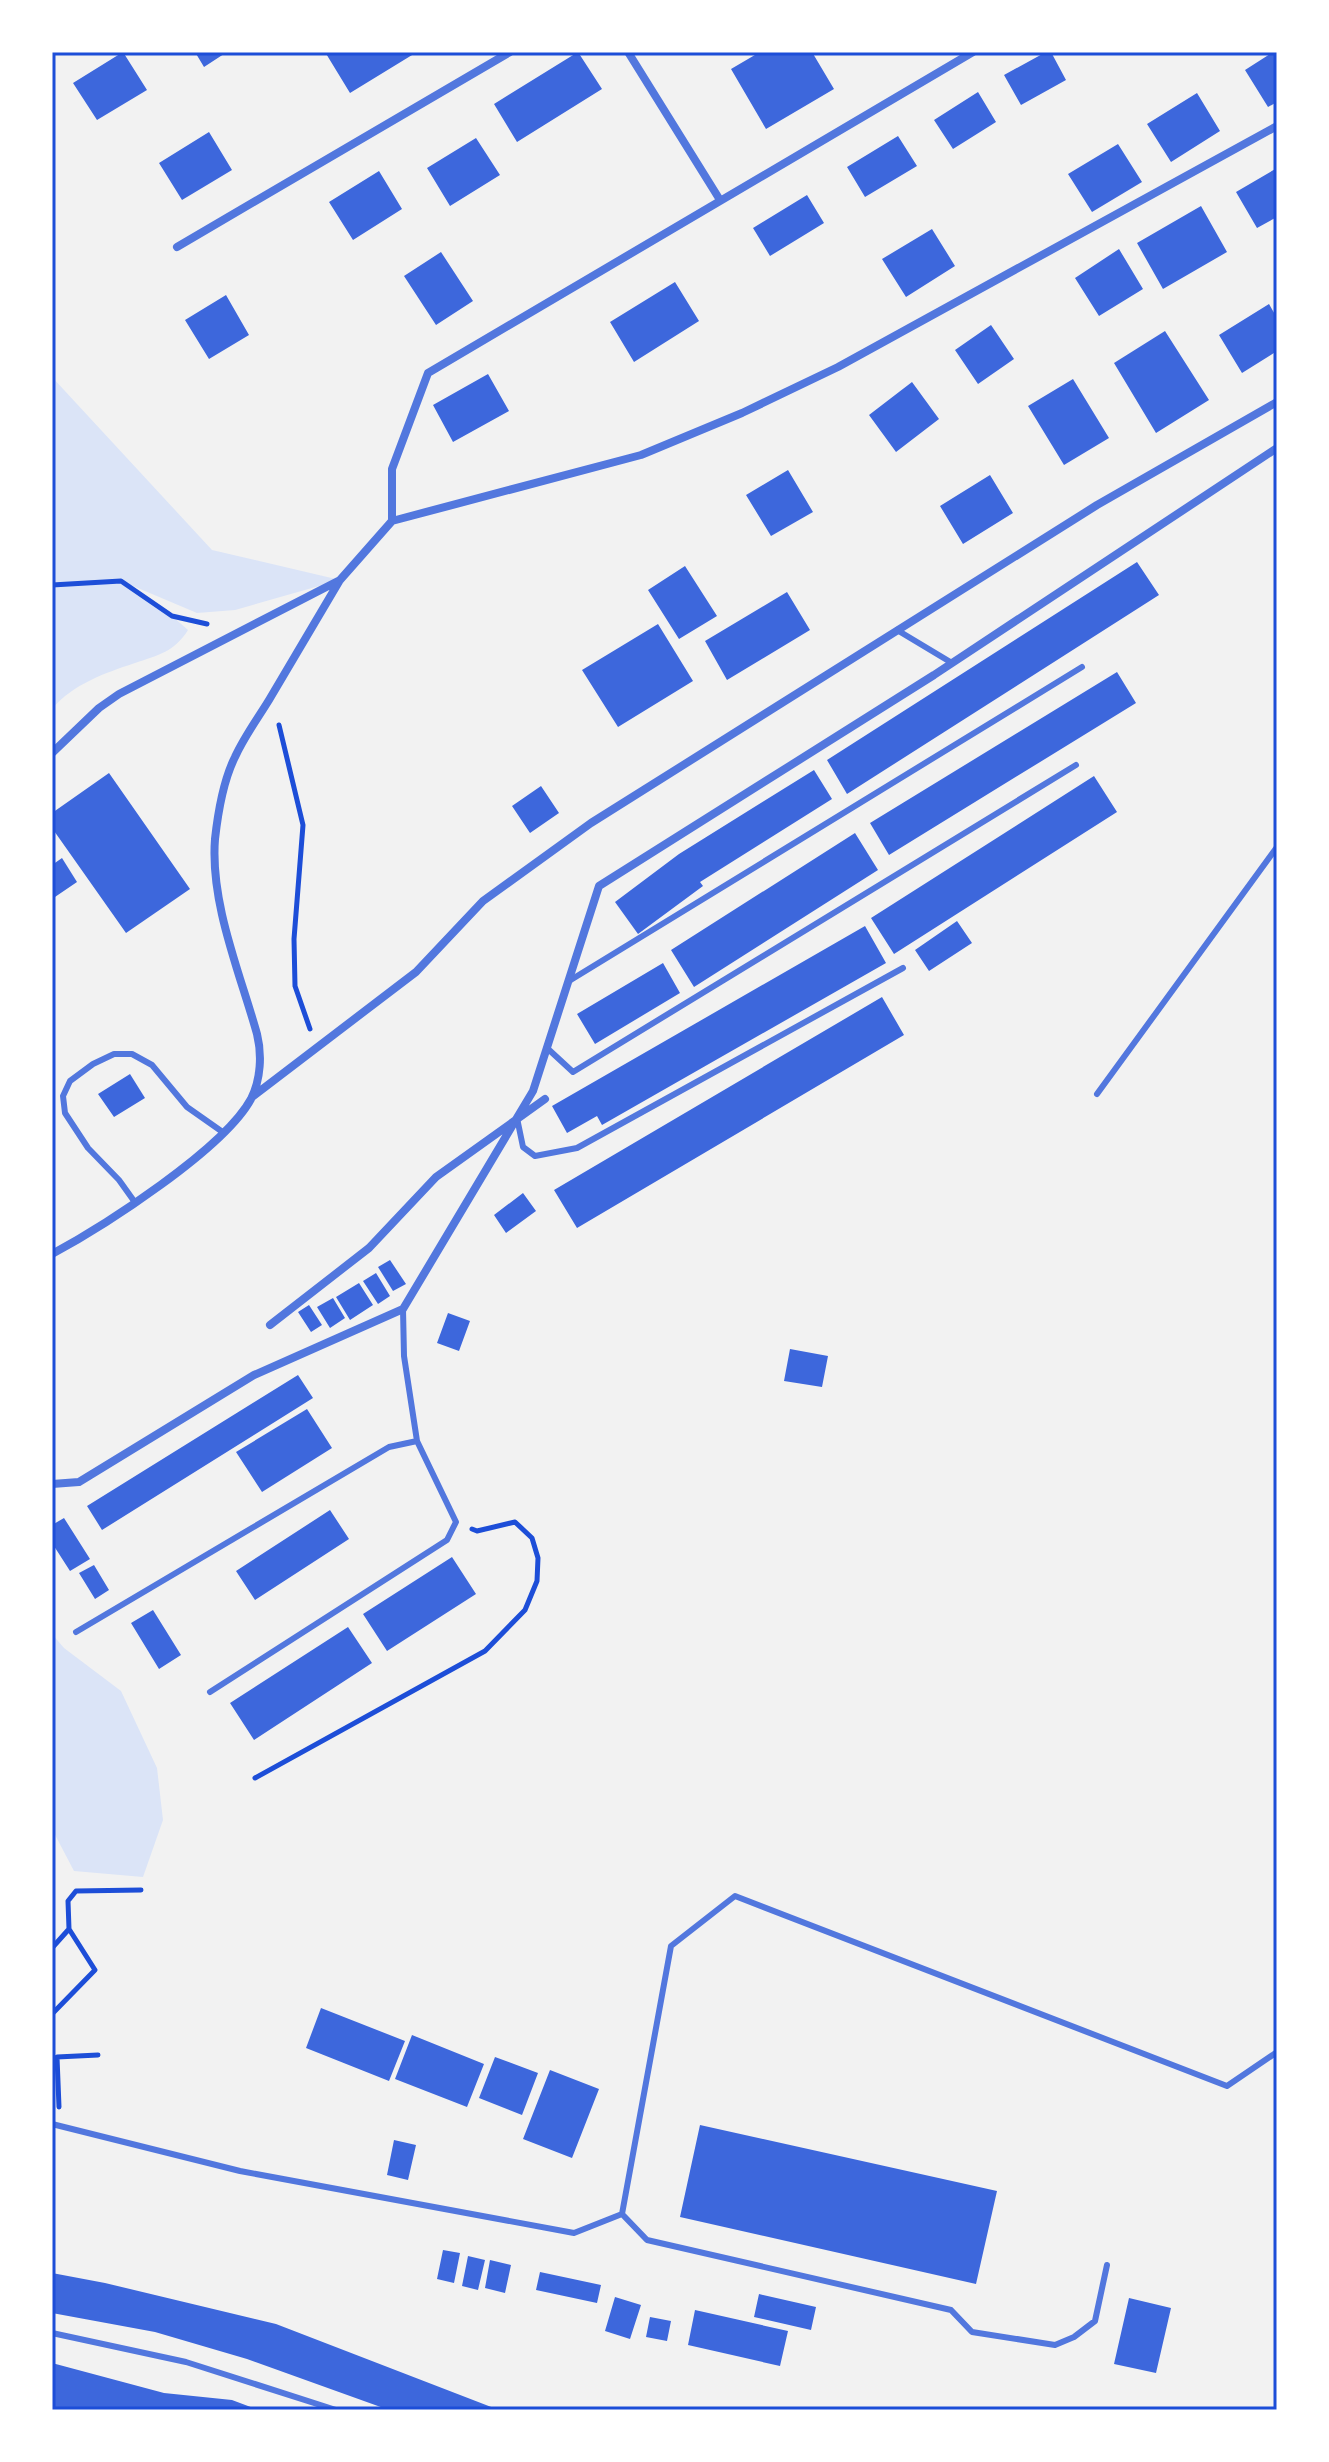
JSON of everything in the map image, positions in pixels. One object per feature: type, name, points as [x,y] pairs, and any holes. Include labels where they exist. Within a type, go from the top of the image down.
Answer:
[{"type":"street","points":[[177,247],[510,52]]},
{"type":"street","points":[[628,52],[720,200]]},
{"type":"street","points":[[392,521],[392,469],[428,373],[973,52]]},
{"type":"street","points":[[252,1097],[260,1061],[258,1037],[234,959],[216,871],[215,841],[223,795],[235,756],[340,580],[392,521],[641,455],[742,413],[838,367],[1277,126]]},
{"type":"street","points":[[52,1254],[194,1159],[224,1133],[252,1097],[416,972],[483,901],[591,823],[1097,505],[1277,402]]},
{"type":"street","points":[[52,1484],[79,1482],[254,1375],[403,1309],[533,1091],[599,886],[952,663],[1277,448]]},
{"type":"street","points":[[52,753],[110,700],[340,580]]},
{"type":"street","points":[[270,1325],[369,1248],[436,1177],[545,1099]]},
{"type":"lane","points":[[897,630],[952,663]]},
{"type":"lane","points":[[568,981],[1082,667]]},
{"type":"lane","points":[[547,1048],[573,1072],[1076,765]]},
{"type":"lane","points":[[1097,1094],[1277,847]]},
{"type":"lane","points":[[517,1117],[523,1147],[535,1156],[577,1148],[903,968]]},
{"type":"lane","points":[[134,1201],[119,1180],[88,1148],[65,1113],[63,1096],[70,1081],[93,1064],[114,1054],[132,1054],[152,1065],[187,1107],[224,1133]]},
{"type":"lane","points":[[210,1692],[447,1540],[456,1522],[417,1441],[404,1356],[403,1309]]},
{"type":"lane","points":[[76,1632],[389,1447],[417,1441]]},
{"type":"lane","points":[[622,2214],[671,1946],[735,1896],[1227,2086],[1277,2052]]},
{"type":"lane","points":[[56,2125],[240,2171],[574,2233],[622,2214]]},
{"type":"lane","points":[[622,2214],[647,2240],[951,2310],[972,2332],[1055,2345],[1074,2337],[1095,2321],[1107,2265]]},
{"type":"lane","points":[[52,2333],[186,2362],[336,2410]]},
{"type":"path","points":[[52,585],[121,581],[172,616],[241,632]]},
{"type":"path","points":[[271,697],[303,825],[294,939],[295,986],[317,1050]]},
{"type":"path","points":[[255,1778],[485,1651],[525,1610],[537,1581],[538,1558],[532,1538],[515,1522],[477,1531],[456,1522]]},
{"type":"path","points":[[52,2014],[95,1970],[69,1929],[68,1901],[76,1891],[141,1890]]},
{"type":"path","points":[[52,1948],[69,1929]]},
{"type":"path","points":[[56,2125],[57,2057],[98,2055]]},
{"type":"shaded area","points":[[52,377],[212,550],[340,580],[235,610],[197,613],[126,583],[188,630],[165,652],[90,680],[52,709]]},
{"type":"shaded area","points":[[52,1634],[64,1648],[121,1691],[157,1768],[163,1820],[143,1877],[74,1871],[52,1829]]},
{"type":"building","points":[[123,52],[147,90],[97,120],[73,83]]},
{"type":"building","points":[[195,52],[227,52],[204,67]]},
{"type":"building","points":[[325,52],[417,52],[350,93]]},
{"type":"building","points":[[578,52],[602,89],[517,142],[494,104]]},
{"type":"building","points":[[760,52],[812,52],[834,89],[766,129],[731,69]]},
{"type":"building","points":[[1051,52],[1066,80],[1021,105],[1004,75]]},
{"type":"building","points":[[1277,52],[1277,102],[1268,107],[1245,70]]},
{"type":"building","points":[[978,92],[996,122],[953,149],[934,120]]},
{"type":"building","points":[[1197,93],[1220,131],[1171,162],[1147,124]]},
{"type":"building","points":[[209,132],[232,170],[182,200],[159,163]]},
{"type":"building","points":[[898,136],[917,166],[865,197],[847,167]]},
{"type":"building","points":[[476,138],[500,175],[450,206],[427,168]]},
{"type":"building","points":[[1118,144],[1142,182],[1092,212],[1068,174]]},
{"type":"building","points":[[1277,168],[1277,217],[1257,228],[1236,192]]},
{"type":"building","points":[[379,171],[402,209],[353,240],[329,202]]},
{"type":"building","points":[[807,195],[824,223],[770,256],[753,228]]},
{"type":"building","points":[[1201,206],[1227,252],[1163,289],[1137,243]]},
{"type":"building","points":[[932,229],[955,266],[906,297],[882,259]]},
{"type":"building","points":[[1119,249],[1143,289],[1099,316],[1075,278]]},
{"type":"building","points":[[441,252],[473,301],[436,325],[404,276]]},
{"type":"building","points":[[675,282],[699,321],[634,362],[610,322]]},
{"type":"building","points":[[226,295],[249,335],[209,359],[185,320]]},
{"type":"building","points":[[1269,304],[1277,318],[1277,351],[1242,373],[1219,335]]},
{"type":"building","points":[[991,325],[1014,359],[978,384],[955,350]]},
{"type":"building","points":[[1165,331],[1209,400],[1156,433],[1114,363]]},
{"type":"building","points":[[488,374],[509,411],[453,442],[433,405]]},
{"type":"building","points":[[1073,379],[1109,438],[1064,465],[1028,406]]},
{"type":"building","points":[[912,382],[939,419],[896,452],[869,415]]},
{"type":"building","points":[[788,470],[813,512],[771,536],[746,495]]},
{"type":"building","points":[[990,475],[1013,513],[963,544],[940,506]]},
{"type":"building","points":[[1137,562],[1159,595],[847,794],[827,760]]},
{"type":"building","points":[[685,566],[717,616],[679,639],[648,590]]},
{"type":"building","points":[[787,592],[810,630],[727,680],[705,641]]},
{"type":"building","points":[[658,624],[693,681],[618,727],[582,670]]},
{"type":"building","points":[[1117,672],[1136,703],[889,855],[870,823]]},
{"type":"building","points":[[814,770],[832,799],[700,882],[703,886],[638,934],[615,902],[679,854]]},
{"type":"building","points":[[109,773],[190,889],[126,933],[52,828],[52,813]]},
{"type":"building","points":[[1094,776],[1117,812],[894,954],[871,918]]},
{"type":"building","points":[[541,786],[559,813],[530,833],[512,806]]},
{"type":"building","points":[[855,833],[878,870],[694,987],[671,950]]},
{"type":"building","points":[[62,858],[77,882],[52,899],[52,865]]},
{"type":"building","points":[[957,921],[972,943],[929,971],[915,950]]},
{"type":"building","points":[[865,926],[886,963],[602,1125],[597,1116],[567,1133],[552,1106]]},
{"type":"building","points":[[663,963],[680,993],[595,1044],[577,1014]]},
{"type":"building","points":[[882,997],[904,1035],[577,1228],[554,1190]]},
{"type":"building","points":[[130,1074],[145,1098],[114,1117],[98,1094]]},
{"type":"building","points":[[523,1193],[536,1211],[506,1233],[494,1215]]},
{"type":"building","points":[[390,1260],[406,1284],[393,1291],[378,1267]]},
{"type":"building","points":[[376,1273],[390,1296],[378,1304],[363,1281]]},
{"type":"building","points":[[359,1283],[373,1305],[350,1320],[336,1297]]},
{"type":"building","points":[[333,1298],[345,1318],[330,1328],[317,1307]]},
{"type":"building","points":[[309,1305],[322,1325],[311,1332],[298,1312]]},
{"type":"building","points":[[448,1313],[470,1321],[459,1351],[437,1343]]},
{"type":"building","points":[[790,1349],[828,1356],[822,1387],[784,1381]]},
{"type":"building","points":[[298,1375],[313,1398],[102,1530],[87,1506]]},
{"type":"building","points":[[307,1409],[332,1448],[262,1492],[236,1452]]},
{"type":"building","points":[[330,1510],[349,1539],[255,1600],[236,1571]]},
{"type":"building","points":[[64,1518],[90,1559],[70,1571],[52,1543],[52,1525]]},
{"type":"building","points":[[452,1557],[476,1594],[387,1651],[363,1614]]},
{"type":"building","points":[[94,1565],[109,1590],[95,1599],[79,1573]]},
{"type":"building","points":[[153,1610],[181,1655],[159,1669],[131,1623]]},
{"type":"building","points":[[348,1627],[372,1663],[254,1740],[230,1703]]},
{"type":"building","points":[[321,2008],[405,2041],[389,2081],[306,2048]]},
{"type":"building","points":[[412,2035],[484,2064],[467,2107],[395,2079]]},
{"type":"building","points":[[495,2057],[538,2073],[522,2115],[479,2098]]},
{"type":"building","points":[[550,2070],[599,2089],[572,2158],[523,2139]]},
{"type":"building","points":[[700,2125],[997,2191],[976,2284],[680,2217]]},
{"type":"building","points":[[394,2140],[416,2145],[408,2180],[387,2175]]},
{"type":"building","points":[[443,2250],[460,2253],[454,2283],[437,2279]]},
{"type":"building","points":[[468,2256],[485,2260],[478,2290],[462,2286]]},
{"type":"building","points":[[490,2260],[511,2265],[505,2293],[485,2288]]},
{"type":"building","points":[[540,2272],[601,2285],[597,2303],[536,2290]]},
{"type":"building","points":[[52,2273],[276,2324],[499,2410],[389,2410],[247,2359],[155,2332],[52,2313]]},
{"type":"building","points":[[759,2294],[816,2307],[811,2330],[754,2317]]},
{"type":"building","points":[[615,2297],[641,2305],[630,2339],[605,2331]]},
{"type":"building","points":[[1129,2298],[1171,2308],[1156,2373],[1114,2364]]},
{"type":"building","points":[[695,2310],[788,2331],[780,2366],[688,2345]]},
{"type":"building","points":[[650,2317],[671,2321],[667,2341],[646,2337]]},
{"type":"building","points":[[52,2363],[164,2393],[232,2400],[259,2410],[52,2410]]}]
